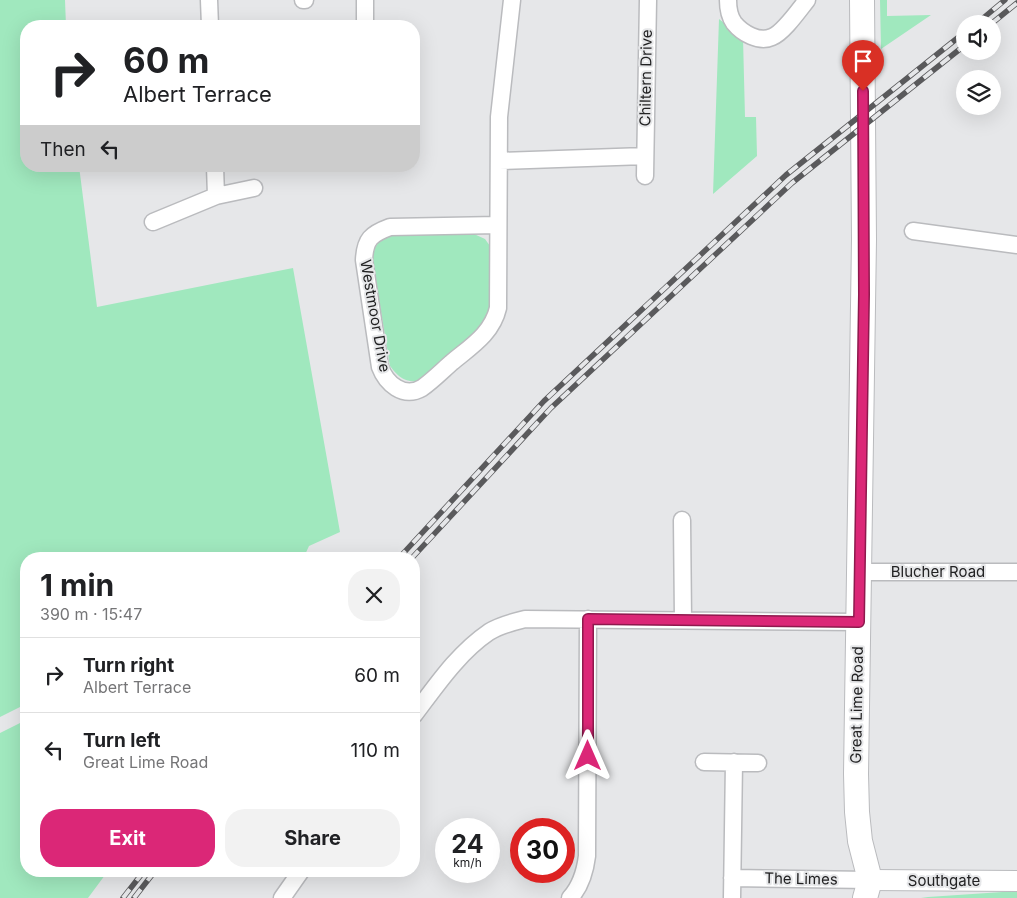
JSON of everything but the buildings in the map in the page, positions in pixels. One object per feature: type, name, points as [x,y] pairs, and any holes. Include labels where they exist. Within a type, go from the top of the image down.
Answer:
[{"type":"main road","name":"Great Lime Road","points":[[862,0],[864,239],[856,774],[860,841],[868,889]]},
{"type":"street","points":[[209,0],[210,20]]},
{"type":"street","points":[[364,0],[365,20]]},
{"type":"street","name":"Westmoor Drive","points":[[498,225],[390,227],[378,231],[366,244],[364,260],[380,367],[387,382],[397,389],[404,391],[421,389],[487,332],[495,319],[498,308],[499,117],[512,0]]},
{"type":"street","name":"Chiltern Drive","points":[[644,176],[648,0]]},
{"type":"street","points":[[728,0],[728,10],[734,23],[745,32],[760,39],[772,38],[779,33],[807,0]]},
{"type":"street","points":[[498,161],[645,156]]},
{"type":"street","points":[[215,172],[216,196]]},
{"type":"street","points":[[153,222],[216,196],[254,188]]},
{"type":"street","points":[[913,231],[1017,246]]},
{"type":"street","points":[[682,520],[682,620]]},
{"type":"street","name":"Blucher Road","points":[[859,572],[1017,572]]},
{"type":"street","points":[[420,706],[465,652],[490,632],[508,623],[535,618],[859,622]]},
{"type":"street","points":[[570,898],[580,884],[588,856],[588,619]]},
{"type":"street","points":[[704,762],[758,763]]},
{"type":"street","points":[[732,898],[734,762]]},
{"type":"street","points":[[282,898],[297,877]]},
{"type":"street","name":"The Limes","points":[[732,878],[868,889]]},
{"type":"street","name":"Southgate","points":[[868,889],[1017,881]]},
{"type":"green space","points":[[0,0],[65,0],[66,20],[20,20],[20,172],[80,172],[97,307],[293,268],[340,532],[309,546],[306,552],[20,552],[20,707],[0,717]]},
{"type":"green space","points":[[880,0],[887,0],[887,16],[931,15],[881,49]]},
{"type":"green space","points":[[719,19],[743,38],[745,117],[756,117],[757,156],[713,194]]},
{"type":"green space","points":[[474,234],[485,239],[490,246],[491,311],[482,329],[420,382],[403,378],[390,366],[372,257],[376,246],[389,235]]},
{"type":"green space","points":[[20,723],[20,877],[104,877],[88,898],[0,898],[0,733]]},
{"type":"green space","points":[[1017,891],[1017,898],[921,898],[928,897]]},
{"type":"railway","points":[[987,15],[1005,0]]},
{"type":"railway","points":[[1001,16],[1017,3]]},
{"type":"railway","points":[[404,552],[544,401],[786,175],[956,39]]},
{"type":"railway","points":[[417,552],[551,408],[792,183],[956,52]]},
{"type":"railway","points":[[123,898],[139,877]]},
{"type":"railway","points":[[134,898],[150,877]]},
{"type":"route","points":[[588,756],[588,619],[859,622],[864,294],[863,91]]}]
